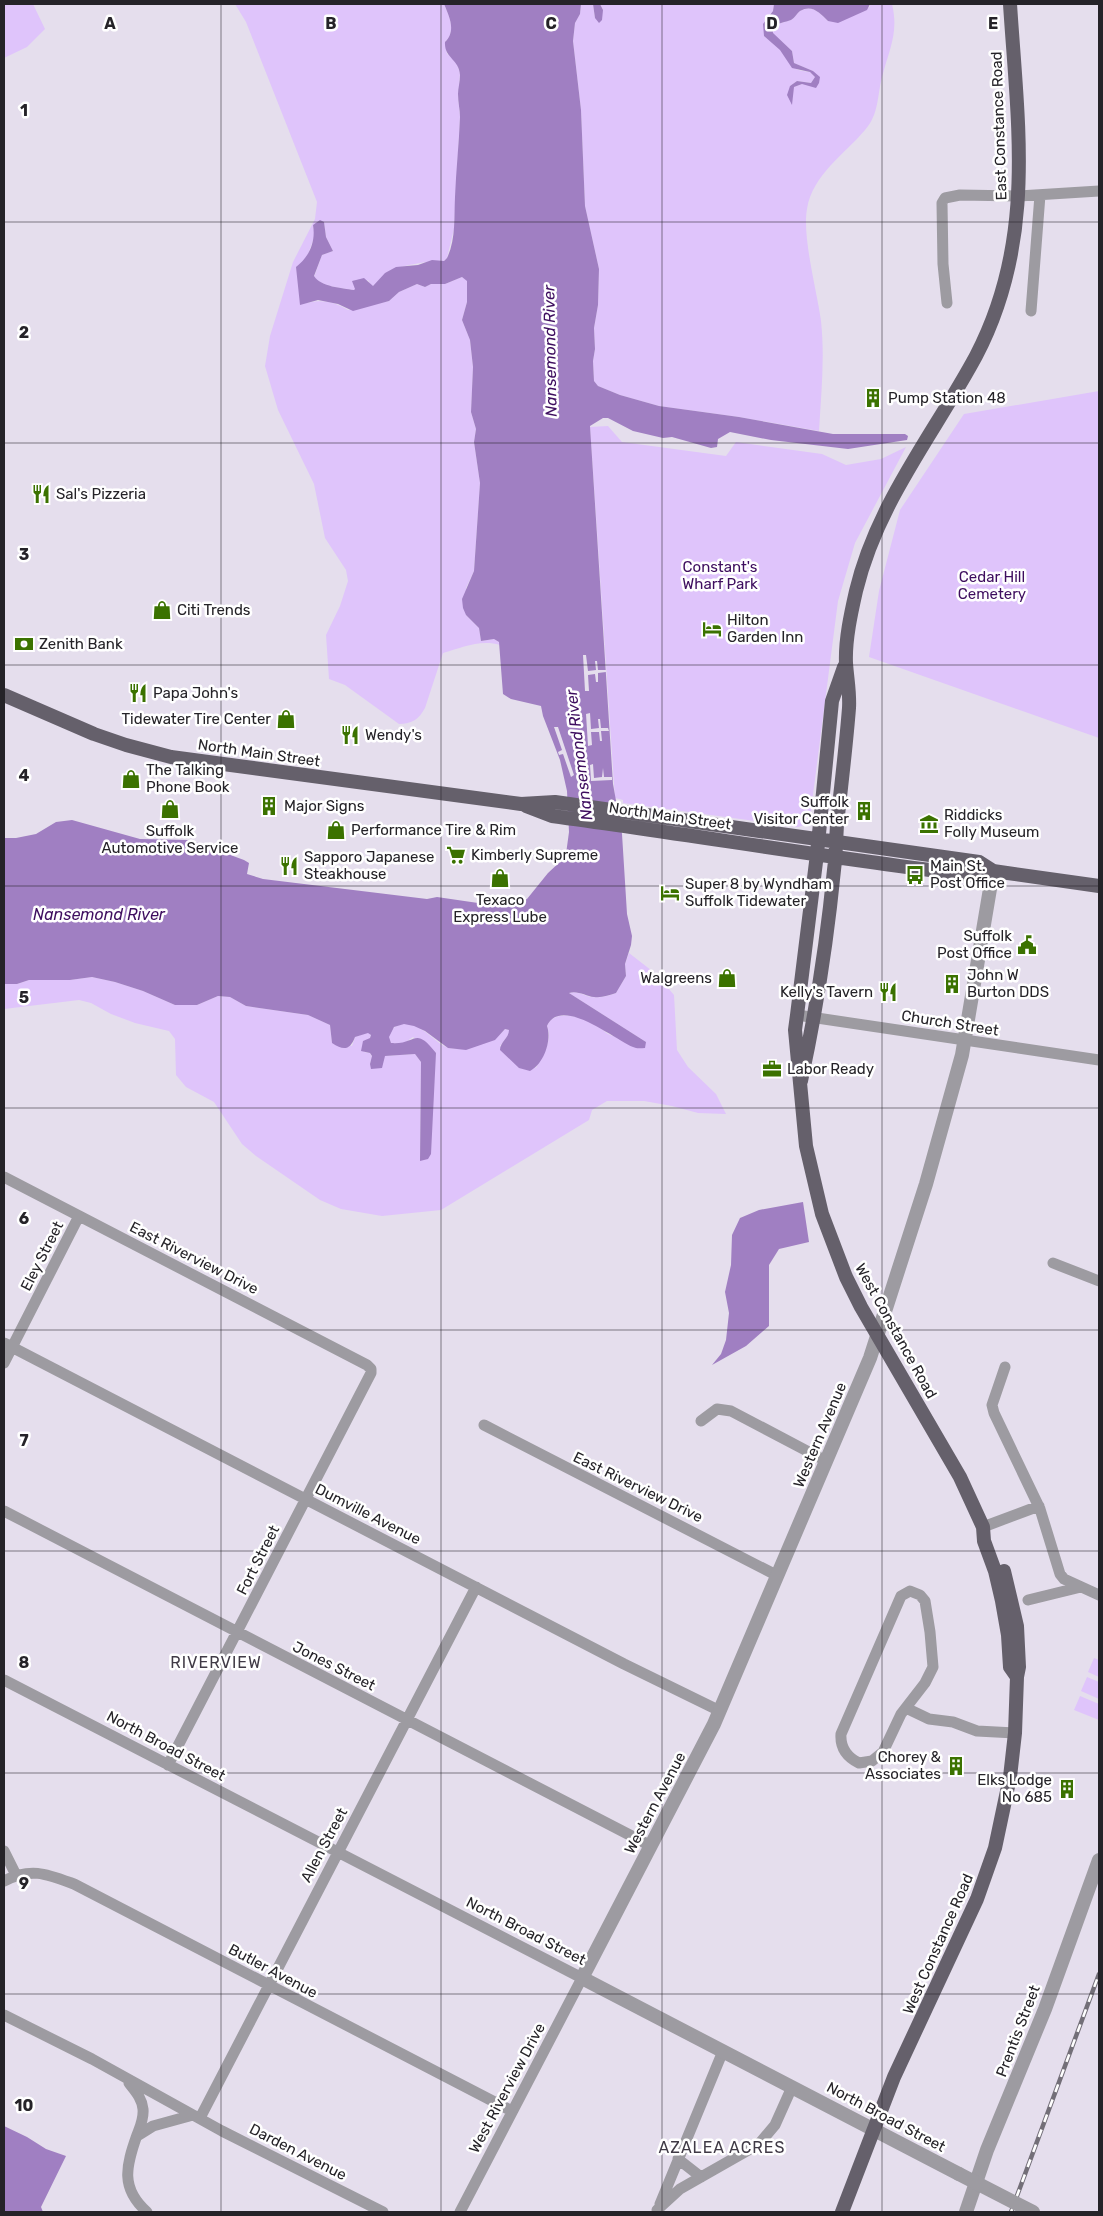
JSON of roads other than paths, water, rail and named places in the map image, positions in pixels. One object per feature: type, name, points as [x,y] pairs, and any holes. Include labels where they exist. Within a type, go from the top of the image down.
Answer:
[{"type":"main road","name":"East Constance Road","points":[[817,854],[832,702],[846,660],[855,594],[874,536],[896,491],[976,356],[997,307],[1013,250],[1019,196],[1019,162],[1010,4]]},
{"type":"main road","name":"East Constance Road","points":[[835,857],[849,704],[846,660]]},
{"type":"main road","name":"North Main Street","points":[[4,695],[94,734],[171,757],[625,819],[819,839],[979,862],[993,871],[1099,886]]},
{"type":"main road","name":"North Main Street","points":[[625,819],[835,857],[977,876],[993,871]]},
{"type":"main road","name":"West Constance Road","points":[[817,854],[796,1015],[796,1030],[806,1146],[822,1214],[846,1277],[877,1335],[960,1477],[983,1527],[991,1534],[1012,1596],[1020,1647],[1015,1733],[1004,1812],[986,1877],[945,1971],[894,2077],[842,2212]]},
{"type":"main road","name":"West Constance Road","points":[[801,1081],[814,1016],[835,857]]},
{"type":"street","points":[[947,303],[942,239],[942,203],[944,198],[960,195],[1019,196],[1099,191]]},
{"type":"street","points":[[1031,311],[1040,195]]},
{"type":"street","name":"Western Avenue","points":[[582,1978],[720,1711],[870,1358],[926,1184],[965,1040],[993,871]]},
{"type":"street","name":"Church Street","points":[[796,1015],[814,1016],[1099,1060]]},
{"type":"street","name":"East Riverview Drive","points":[[4,1177],[370,1368]]},
{"type":"street","name":"Eley Street","points":[[4,1363],[8,1345],[79,1216]]},
{"type":"street","points":[[1053,1263],[1099,1281]]},
{"type":"street","name":"Dumville Avenue","points":[[8,1345],[720,1711]]},
{"type":"street","points":[[1004,1367],[992,1405],[994,1413],[1039,1506],[1060,1574],[1099,1595]]},
{"type":"street","name":"Fort Street","points":[[168,1765],[307,1499],[371,1373],[370,1368]]},
{"type":"street","points":[[701,1421],[717,1409],[731,1411],[826,1461]]},
{"type":"street","name":"East Riverview Drive","points":[[484,1425],[778,1576]]},
{"type":"street","points":[[983,1527],[1039,1506]]},
{"type":"street","name":"Jones Street","points":[[4,1511],[651,1846]]},
{"type":"street","name":"Allen Street","points":[[196,2117],[267,1986],[476,1587]]},
{"type":"street","points":[[1028,1600],[1081,1587]]},
{"type":"street","points":[[910,1591],[920,1595],[925,1602],[934,1660],[930,1675],[906,1708],[880,1756],[872,1761],[859,1763],[846,1754],[842,1748],[841,1734],[901,1596],[910,1591]]},
{"type":"street","name":"North Broad Street","points":[[4,1680],[1033,2212]]},
{"type":"street","points":[[906,1708],[929,1719],[953,1722],[977,1731],[1015,1733]]},
{"type":"street","points":[[4,1851],[16,1875],[4,1881]]},
{"type":"street","name":"Prentis Street","points":[[966,2212],[987,2150],[1042,2017],[1099,1860]]},
{"type":"street","name":"Butler Avenue","points":[[16,1875],[24,1873],[43,1874],[74,1884],[267,1986],[512,2111]]},
{"type":"street","name":"West Riverview Drive","points":[[460,2212],[582,1978]]},
{"type":"street","points":[[4,2015],[124,2078],[140,2096],[143,2109],[142,2121],[129,2160],[128,2179],[135,2200],[147,2212]]},
{"type":"street","points":[[656,2211],[723,2051]]},
{"type":"street","name":"Darden Avenue","points":[[124,2078],[382,2212]]},
{"type":"street","points":[[656,2211],[680,2189],[759,2144],[774,2125],[792,2087]]},
{"type":"street","points":[[137,2136],[153,2126],[196,2117]]},
{"type":"street","points":[[678,2159],[701,2177]]},
{"type":"water","name":"Nansemond River","points":[[444,4],[581,4],[580,14],[575,23],[573,41],[581,110],[585,206],[599,269],[593,361],[594,381],[598,386],[620,395],[659,406],[739,417],[833,434],[905,434],[908,436],[907,440],[848,449],[771,440],[730,432],[718,439],[717,447],[711,448],[672,437],[663,438],[633,431],[608,418],[603,418],[590,426],[613,784],[622,834],[627,914],[632,936],[625,964],[626,976],[616,993],[597,997],[569,993],[646,1042],[645,1048],[634,1048],[588,1022],[564,1015],[554,1018],[547,1026],[548,1045],[546,1051],[535,1068],[530,1071],[519,1068],[500,1050],[509,1030],[505,1029],[495,1040],[466,1050],[448,1048],[425,1031],[414,1026],[404,1024],[394,1027],[389,1037],[391,1043],[419,1038],[436,1053],[431,1154],[428,1159],[420,1161],[421,1062],[415,1054],[385,1056],[382,1068],[371,1069],[372,1056],[370,1053],[361,1051],[363,1041],[370,1038],[371,1035],[368,1033],[355,1037],[349,1047],[343,1048],[332,1043],[330,1025],[308,1015],[246,1006],[230,997],[218,996],[197,1005],[175,1005],[143,991],[92,977],[70,980],[29,980],[17,984],[4,984],[4,838],[36,834],[56,822],[72,820],[140,839],[187,840],[195,842],[244,860],[249,863],[247,874],[263,879],[427,899],[437,897],[478,903],[517,903],[527,899],[566,854],[569,832],[567,791],[560,760],[541,706],[511,699],[503,694],[499,642],[494,639],[481,641],[479,628],[466,615],[463,608],[462,599],[474,571],[480,483],[474,442],[476,429],[471,412],[473,367],[470,340],[462,320],[467,302],[467,281],[462,277],[445,284],[431,284],[425,287],[417,284],[399,292],[389,301],[353,311],[338,304],[318,300],[300,305],[296,267],[308,254],[312,243],[313,225],[320,220],[324,222],[326,237],[333,251],[322,255],[314,276],[317,280],[327,285],[354,290],[352,281],[364,278],[373,286],[385,273],[396,267],[418,265],[432,260],[444,261],[447,258],[452,244],[454,228],[460,117],[458,94],[460,75],[457,65],[445,47],[451,24]]},
{"type":"water","points":[[593,4],[600,4],[603,10],[602,20],[599,23],[595,18]]},
{"type":"water","points":[[774,4],[870,4],[867,10],[838,23],[828,21],[816,10],[808,8],[800,11],[791,20],[772,27],[773,33],[792,51],[794,63],[813,71],[820,77],[816,88],[802,84],[794,87],[792,105],[787,95],[790,86],[797,81],[811,83],[815,77],[810,72],[792,68],[780,50],[764,36],[763,24],[773,11]]},
{"type":"water","points":[[803,1202],[809,1242],[779,1249],[769,1265],[769,1326],[746,1346],[712,1365],[721,1354],[726,1340],[729,1313],[725,1292],[731,1265],[732,1235],[740,1218],[759,1210]]},
{"type":"water","points":[[4,2126],[46,2149],[66,2156],[41,2207],[43,2212],[4,2212]]},
{"type":"railway","points":[[1011,2212],[1099,1974]]},
{"type":"place","name":"Pump Station 48","points":[[873,398]]},
{"type":"place","name":"Sal's Pizzeria","points":[[41,494]]},
{"type":"place","name":"Citi Trends","points":[[162,610]]},
{"type":"place","name":"Hilton Garden Inn","points":[[712,629]]},
{"type":"place","name":"Zenith Bank","points":[[24,644]]},
{"type":"place","name":"Papa John's","points":[[138,693]]},
{"type":"place","name":"Tidewater Tire Center","points":[[286,719]]},
{"type":"place","name":"Wendy's","points":[[350,735]]},
{"type":"place","name":"The Talking Phone Book","points":[[131,779]]},
{"type":"place","name":"Major Signs","points":[[269,806]]},
{"type":"place","name":"Suffolk Automotive Service","points":[[170,809]]},
{"type":"place","name":"Suffolk Visitor Center","points":[[864,811]]},
{"type":"place","name":"Riddicks Folly Museum","points":[[929,824]]},
{"type":"place","name":"Performance Tire & Rim","points":[[336,830]]},
{"type":"place","name":"Kimberly Supreme","points":[[456,855]]},
{"type":"place","name":"Sapporo Japanese Steakhouse","points":[[289,866]]},
{"type":"place","name":"Main St. Post Office","points":[[915,875]]},
{"type":"place","name":"Texaco Express Lube","points":[[500,878]]},
{"type":"place","name":"Super 8 by Wyndham Suffolk Tidewater","points":[[670,893]]},
{"type":"place","name":"Suffolk Post Office","points":[[1027,945]]},
{"type":"place","name":"Walgreens","points":[[727,978]]},
{"type":"place","name":"John W Burton DDS","points":[[952,984]]},
{"type":"place","name":"Kelly's Tavern","points":[[888,992]]},
{"type":"place","name":"Labor Ready","points":[[772,1069]]},
{"type":"place","name":"Chorey & Associates","points":[[956,1766]]},
{"type":"place","name":"Elks Lodge No 685","points":[[1067,1789]]},
{"type":"district","name":"RIVERVIEW","points":[[216,1662]]},
{"type":"district","name":"AZALEA ACRES","points":[[722,2147]]},
{"type":"park label","name":"Constant's Wharf Park","points":[[720,576]]},
{"type":"park label","name":"Cedar Hill Cemetery","points":[[992,586]]}]
